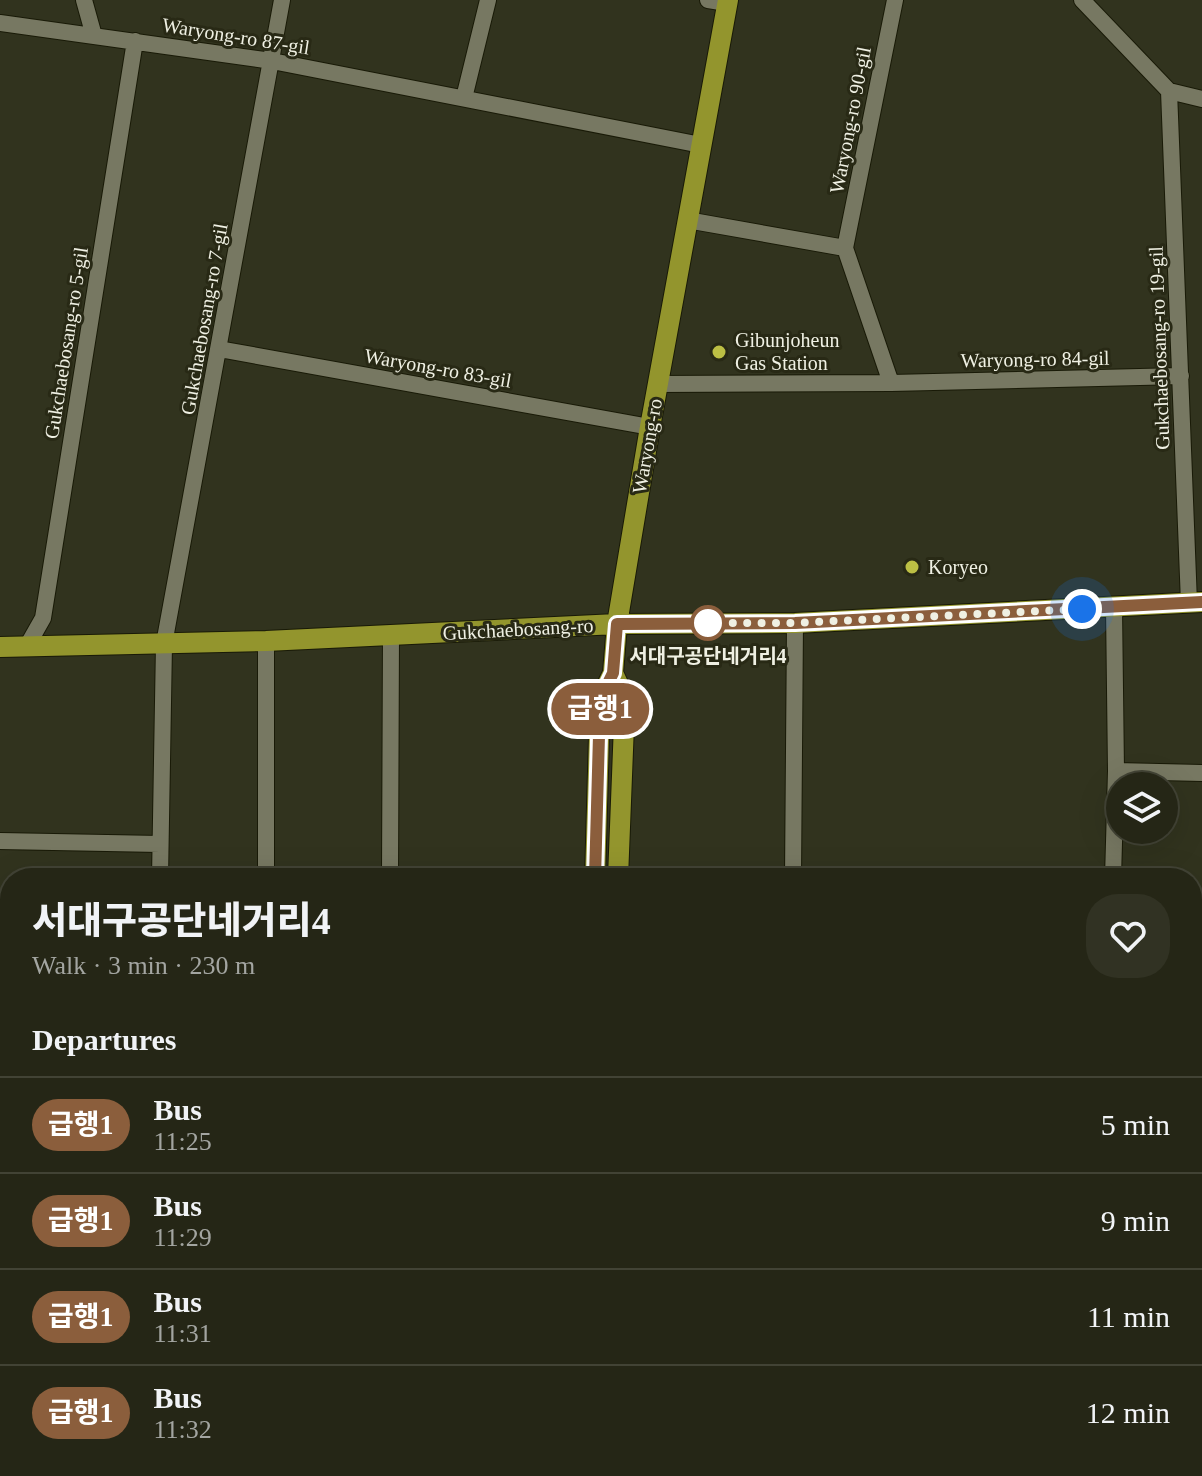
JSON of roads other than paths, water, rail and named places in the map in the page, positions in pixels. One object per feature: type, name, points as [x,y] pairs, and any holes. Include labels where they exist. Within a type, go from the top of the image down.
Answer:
[{"type":"main road","name":"Waryong-ro","points":[[595,868],[600,700],[613,673],[617,624],[701,145],[721,1]]},
{"type":"main road","name":"Gukchaebosang-ro","points":[[0,647],[266,641],[617,624],[795,623],[1196,602]]},
{"type":"main road","name":"Waryong-ro","points":[[613,673],[625,699],[618,868]]},
{"type":"street","points":[[84,0],[94,36]]},
{"type":"street","name":"Gukchaebosang-ro 7-gil","points":[[160,868],[164,644],[282,0]]},
{"type":"street","points":[[464,98],[488,0]]},
{"type":"street","name":"Waryong-ro 90-gil","points":[[845,248],[895,0]]},
{"type":"street","points":[[1082,0],[1169,91],[1202,99]]},
{"type":"street","name":"Waryong-ro 87-gil","points":[[0,23],[272,61],[701,145]]},
{"type":"street","name":"Gukchaebosang-ro 5-gil","points":[[26,648],[43,618],[135,41]]},
{"type":"street","name":"Gukchaebosang-ro 19-gil","points":[[1169,91],[1181,376],[1196,602]]},
{"type":"street","points":[[687,220],[845,248],[891,383]]},
{"type":"street","name":"Waryong-ro 83-gil","points":[[219,349],[650,427]]},
{"type":"street","name":"Waryong-ro 84-gil","points":[[657,384],[891,383],[1181,376]]},
{"type":"street","points":[[1113,868],[1116,771],[1114,607]]},
{"type":"street","points":[[793,868],[795,623]]},
{"type":"street","points":[[390,868],[391,634]]},
{"type":"street","points":[[266,641],[266,868]]},
{"type":"street","points":[[1116,771],[1202,773]]},
{"type":"street","points":[[0,841],[160,844]]},
{"type":"place","name":"Gibunjoheun Gas Station","points":[[719,352]]},
{"type":"place","name":"Koryeo","points":[[912,567]]},
{"type":"place","name":"서대구공단네거리4","points":[[708,623]]}]
